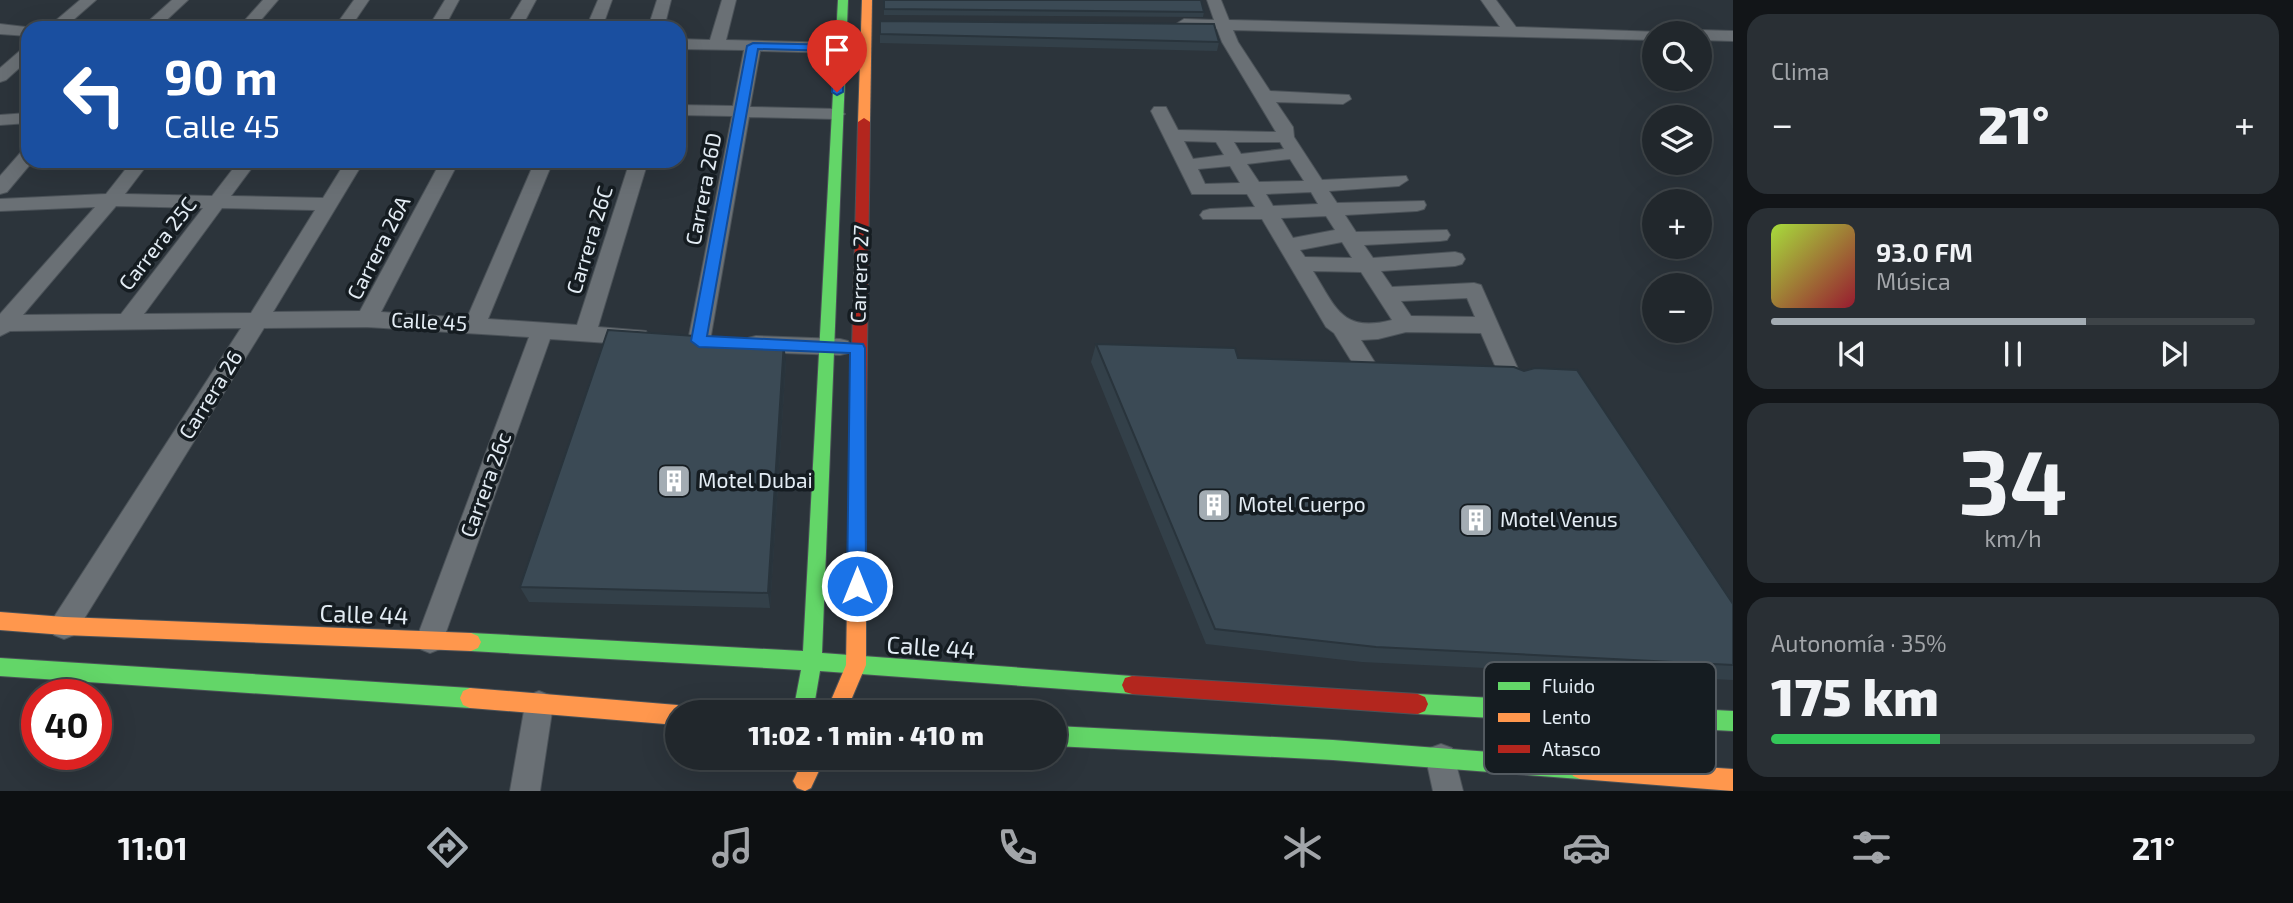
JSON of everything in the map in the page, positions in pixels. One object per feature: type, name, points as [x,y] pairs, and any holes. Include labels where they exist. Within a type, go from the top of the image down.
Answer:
[{"type":"main road","name":"Carrera 27","points":[[805,700],[812,661],[843,0]]},
{"type":"main road","name":"Carrera 27","points":[[841,700],[856,665],[858,348],[873,22],[867,0]]},
{"type":"main road","name":"Calle 44","points":[[0,621],[64,626],[430,640],[812,661],[1298,697],[1484,708]]},
{"type":"main road","points":[[0,667],[665,714]]},
{"type":"main road","points":[[1067,737],[1484,762]]},
{"type":"main road","points":[[1650,774],[1733,780]]},
{"type":"street","points":[[64,21],[89,0]]},
{"type":"street","points":[[157,21],[181,0]]},
{"type":"street","points":[[252,21],[271,0]]},
{"type":"street","points":[[347,21],[362,0]]},
{"type":"street","points":[[440,21],[452,0]]},
{"type":"street","points":[[517,21],[529,0]]},
{"type":"street","points":[[597,21],[605,0]]},
{"type":"street","points":[[658,21],[664,0]]},
{"type":"street","points":[[717,45],[729,0]]},
{"type":"street","points":[[1214,0],[1230,42],[1284,127],[1290,145],[1405,324]]},
{"type":"street","points":[[1488,0],[1512,32]]},
{"type":"street","points":[[1168,24],[1642,35]]},
{"type":"street","points":[[0,29],[21,30]]},
{"type":"street","points":[[1712,35],[1733,36]]},
{"type":"street","points":[[686,44],[840,48]]},
{"type":"street","name":"Carrera 26D","points":[[699,341],[753,46]]},
{"type":"street","points":[[0,77],[21,58]]},
{"type":"street","points":[[1264,96],[1343,99]]},
{"type":"street","points":[[686,110],[836,114]]},
{"type":"street","points":[[1160,111],[1199,190],[1399,180]]},
{"type":"street","points":[[0,120],[21,118]]},
{"type":"street","points":[[1172,135],[1222,137],[1290,145]]},
{"type":"street","points":[[1222,137],[1334,322],[1343,329],[1368,369]]},
{"type":"street","points":[[1187,165],[1237,161],[1290,145]]},
{"type":"street","points":[[0,188],[21,163]]},
{"type":"street","points":[[1,325],[111,200],[136,168]]},
{"type":"street","name":"Carrera 25C","points":[[128,320],[243,168]]},
{"type":"street","name":"Carrera 26","points":[[64,626],[259,319],[351,168]]},
{"type":"street","name":"Carrera 26A","points":[[368,319],[446,168]]},
{"type":"street","points":[[475,325],[541,168]]},
{"type":"street","name":"Carrera 26C","points":[[585,333],[637,168]]},
{"type":"street","points":[[0,205],[111,200],[330,204]]},
{"type":"street","points":[[1210,215],[1417,205]]},
{"type":"street","points":[[1288,246],[1349,236],[1440,235]]},
{"type":"street","points":[[1299,264],[1367,265],[1455,260]]},
{"type":"street","points":[[1386,295],[1474,290],[1508,372],[1482,367]]},
{"type":"street","name":"Calle 45","points":[[1,325],[128,320],[368,319],[730,343],[858,348]]},
{"type":"street","points":[[1343,329],[1391,330],[1405,324],[1489,325]]},
{"type":"street","name":"Carrera 26c","points":[[430,640],[542,331]]},
{"type":"street","points":[[525,791],[539,705]]},
{"type":"street","points":[[1441,759],[1448,791]]},
{"type":"building","points":[[884,0],[1201,0],[1204,12],[884,9]]},
{"type":"building","points":[[880,21],[1214,24],[1219,42],[880,34]]},
{"type":"building","name":"Motel Dubai","points":[[608,330],[784,342],[768,593],[520,587]]},
{"type":"building","name":"Motel Venus","points":[[1096,344],[1235,348],[1238,358],[1514,367],[1524,371],[1535,368],[1577,370],[1733,604],[1733,665],[1716,664],[1716,662],[1376,647],[1215,629]]},
{"type":"traffic: fast","points":[[805,700],[812,661],[843,0]]},
{"type":"traffic: fast","points":[[471,642],[812,661],[1132,685]]},
{"type":"traffic: fast","points":[[0,667],[470,698]]},
{"type":"traffic: fast","points":[[1418,704],[1484,708]]},
{"type":"traffic: fast","points":[[1716,720],[1733,721]]},
{"type":"traffic: fast","points":[[1067,737],[1333,750],[1484,762]]},
{"type":"traffic: slow","points":[[864,122],[867,0]]},
{"type":"traffic: slow","points":[[841,700],[856,665],[858,426]]},
{"type":"traffic: slow","points":[[0,621],[64,626],[471,642]]},
{"type":"traffic: slow","points":[[470,698],[665,714]]},
{"type":"traffic: slow","points":[[804,781],[809,770]]},
{"type":"traffic: slow","points":[[1650,774],[1733,780]]},
{"type":"traffic: jam","points":[[858,426],[864,122]]},
{"type":"traffic: jam","points":[[1132,685],[1418,704]]},
{"type":"place","name":"Motel Dubai","points":[[674,481]]},
{"type":"place","name":"Motel Cuerpo","points":[[1214,505]]},
{"type":"place","name":"Motel Venus","points":[[1476,520]]},
{"type":"route","points":[[837,92],[840,48],[753,46],[699,341],[858,348],[857,586]]}]
